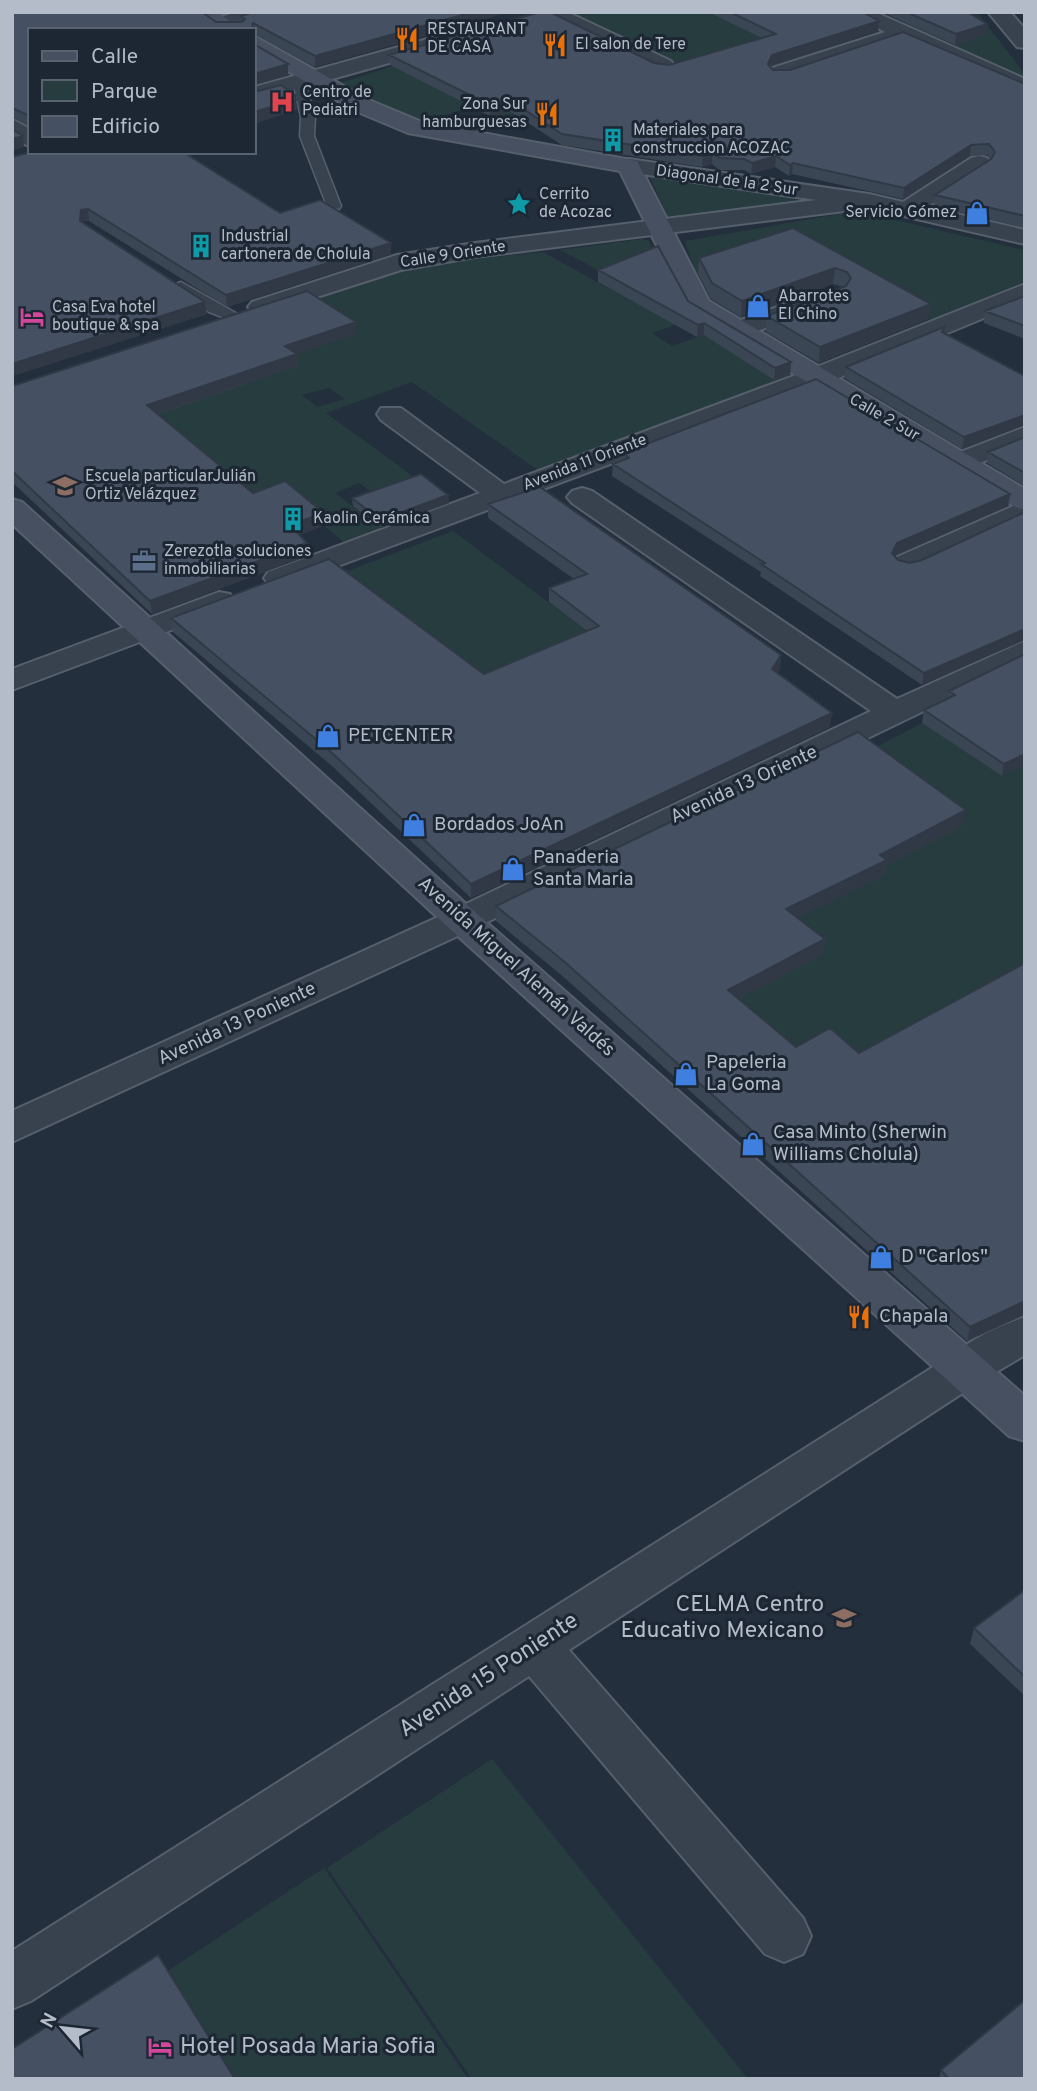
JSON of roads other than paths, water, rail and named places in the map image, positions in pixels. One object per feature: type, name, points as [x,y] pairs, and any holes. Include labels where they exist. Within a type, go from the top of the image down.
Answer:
[{"type":"main road","points":[[202,12],[227,26]]},
{"type":"main road","points":[[256,43],[307,79]]},
{"type":"main road","name":"Diagonal de la 2 Sur","points":[[307,79],[416,128],[629,166]]},
{"type":"main road","name":"Calle 2 Sur","points":[[629,166],[698,306],[814,378],[1025,501]]},
{"type":"main road","name":"Avenida Miguel Alemán Valdés","points":[[12,508],[462,920],[1025,1423]]},
{"type":"street","points":[[227,26],[261,12]]},
{"type":"street","points":[[857,12],[1025,87]]},
{"type":"street","points":[[998,12],[1025,42]]},
{"type":"street","points":[[542,13],[663,66]]},
{"type":"street","points":[[780,73],[903,33]]},
{"type":"street","points":[[256,93],[455,38]]},
{"type":"street","points":[[12,126],[28,147]]},
{"type":"street","points":[[906,210],[979,163]]},
{"type":"street","name":"Diagonal de la 2 Sur","points":[[629,166],[869,201],[1025,237]]},
{"type":"street","name":"Calle 9 Oriente","points":[[194,329],[397,263],[475,250],[661,229],[869,201]]},
{"type":"street","name":"Avenida 11 Oriente","points":[[12,680],[814,378],[1025,292]]},
{"type":"street","points":[[736,331],[834,294]]},
{"type":"street","points":[[391,414],[501,495]]},
{"type":"street","points":[[960,462],[1025,435]]},
{"type":"street","points":[[582,497],[895,713]]},
{"type":"street","points":[[908,563],[1025,510]]},
{"type":"street","name":"Avenida 13 Oriente","points":[[462,920],[1025,650]]},
{"type":"street","name":"Avenida 13 Poniente","points":[[12,1128],[462,920]]},
{"type":"street","name":"Avenida 15 Poniente","points":[[12,1982],[965,1369],[1025,1334]]},
{"type":"street","points":[[535,1647],[784,1936]]},
{"type":"lane","points":[[307,79],[304,90],[308,117],[307,136],[334,206]]},
{"type":"lane","points":[[450,135],[492,122]]},
{"type":"lane","points":[[168,279],[214,309],[233,316]]},
{"type":"place","name":"RESTAURANT DE CASA","points":[[407,39]]},
{"type":"place","name":"El salon de Tere","points":[[555,45]]},
{"type":"place","name":"Centro de Pediatri","points":[[282,102]]},
{"type":"place","name":"Zona Sur hamburguesas","points":[[547,114]]},
{"type":"place","name":"Materiales para construccion ACOZAC","points":[[613,140]]},
{"type":"place","name":"Cerrito de Acozac","points":[[519,204]]},
{"type":"place","name":"Servicio Gómez","points":[[977,213]]},
{"type":"place","name":"Industrial cartonera de Cholula","points":[[201,246]]},
{"type":"place","name":"Abarrotes El Chino","points":[[758,306]]},
{"type":"place","name":"Casa Eva hotel boutique & spa","points":[[32,317]]},
{"type":"place","name":"Escuela particularJulián Ortiz Velázquez","points":[[65,486]]},
{"type":"place","name":"Kaolin Cerámica","points":[[293,519]]},
{"type":"place","name":"Zerezotla soluciones inmobiliarias","points":[[144,561]]},
{"type":"place","name":"PETCENTER","points":[[328,736]]},
{"type":"place","name":"Bordados JoAn","points":[[414,825]]},
{"type":"place","name":"Panaderia Santa Maria","points":[[513,869]]},
{"type":"place","name":"Papeleria La Goma","points":[[686,1074]]},
{"type":"place","name":"Casa Minto (Sherwin Williams Cholula)","points":[[753,1144]]},
{"type":"place","name":"D \"Carlos\"","points":[[881,1257]]},
{"type":"place","name":"Chapala","points":[[859,1317]]},
{"type":"place","name":"CELMA Centro Educativo Mexicano","points":[[844,1618]]},
{"type":"place","name":"Hotel Posada Maria Sofia","points":[[160,2047]]}]
